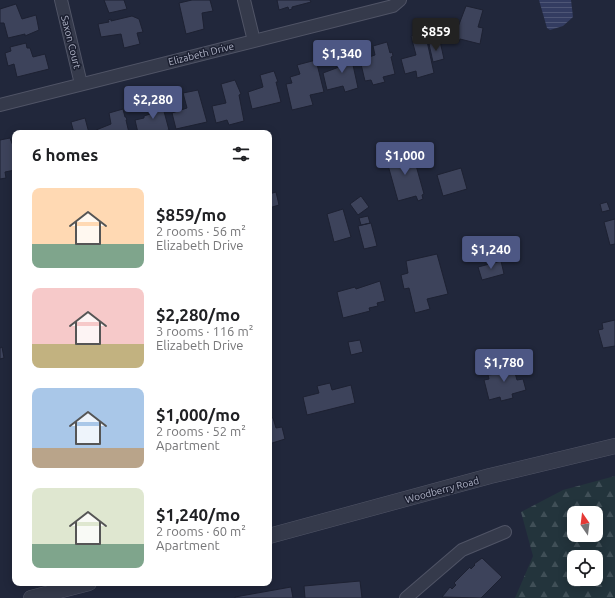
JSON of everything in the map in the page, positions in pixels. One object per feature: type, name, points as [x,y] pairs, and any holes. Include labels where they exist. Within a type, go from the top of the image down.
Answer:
[{"type":"street","name":"Saxon Court","points":[[61,0],[81,84]]},
{"type":"street","points":[[244,0],[254,41]]},
{"type":"street","name":"Elizabeth Drive","points":[[0,105],[393,6],[400,0]]},
{"type":"street","name":"Woodberry Road","points":[[272,535],[490,476],[615,446]]},
{"type":"street","points":[[406,598],[462,550],[505,532]]},
{"type":"street","points":[[30,598],[77,586]]},
{"type":"green space","points":[[615,476],[615,598],[515,598],[533,556],[521,512],[563,490]]},
{"type":"water","points":[[539,0],[571,0],[573,17],[563,26],[550,30],[547,28]]},
{"type":"building","points":[[104,0],[124,0],[127,9],[109,13]]},
{"type":"building","points":[[192,0],[210,0],[213,11],[202,13],[204,29],[186,34],[179,3]]},
{"type":"building","points":[[277,0],[310,0],[311,2],[292,7],[292,9],[289,10],[288,7],[279,10]]},
{"type":"building","points":[[16,4],[22,19],[36,15],[39,30],[25,36],[25,34],[8,38],[4,23],[0,23],[0,9]]},
{"type":"building","points":[[466,6],[483,10],[478,27],[483,28],[480,44],[460,39],[459,42],[441,38],[445,24],[458,27]]},
{"type":"building","points":[[132,16],[139,19],[143,32],[137,33],[140,44],[124,48],[121,34],[101,37],[98,24],[109,22],[108,20],[111,19],[111,21]]},
{"type":"building","points":[[425,32],[434,73],[417,78],[416,71],[405,74],[401,59],[416,55],[411,36]]},
{"type":"building","points":[[440,41],[444,59],[433,62],[429,44]]},
{"type":"building","points":[[387,42],[390,53],[392,52],[393,56],[391,57],[395,74],[383,77],[385,82],[373,85],[371,80],[365,81],[361,64],[367,63],[366,61],[370,60],[369,57],[375,55],[373,46]]},
{"type":"building","points":[[26,43],[27,48],[30,48],[33,57],[45,54],[49,69],[17,77],[14,64],[8,66],[5,53],[11,51],[10,47]]},
{"type":"building","points":[[350,51],[358,88],[345,92],[343,86],[327,90],[323,73],[339,67],[336,55]]},
{"type":"building","points":[[316,60],[324,92],[310,95],[313,105],[292,110],[286,84],[292,83],[290,77],[300,74],[297,65]]},
{"type":"building","points":[[274,71],[278,82],[276,82],[281,102],[252,109],[248,92],[263,87],[260,75]]},
{"type":"building","points":[[235,80],[241,94],[239,95],[244,121],[229,125],[227,120],[216,123],[212,106],[226,103],[221,84]]},
{"type":"building","points":[[198,90],[207,122],[176,129],[172,113],[187,108],[183,93]]},
{"type":"building","points":[[161,100],[169,130],[137,130],[135,120],[144,118],[144,116],[150,114],[147,103]]},
{"type":"building","points":[[123,109],[128,130],[96,130],[111,124],[109,113]]},
{"type":"building","points":[[85,118],[88,130],[73,130],[71,122]]},
{"type":"building","points":[[10,138],[12,143],[12,171],[5,172],[6,178],[0,179],[0,140]]},
{"type":"building","points":[[412,151],[424,194],[422,195],[423,199],[418,201],[416,196],[398,201],[386,158]]},
{"type":"building","points":[[461,168],[467,189],[443,196],[437,175]]},
{"type":"building","points":[[276,192],[279,205],[272,207],[272,193]]},
{"type":"building","points":[[361,196],[369,207],[358,215],[350,204]]},
{"type":"building","points":[[607,202],[610,210],[602,212],[600,204]]},
{"type":"building","points":[[343,209],[351,237],[334,242],[327,214]]},
{"type":"building","points":[[368,216],[370,223],[361,225],[359,218]]},
{"type":"building","points":[[615,219],[615,244],[610,245],[604,222]]},
{"type":"building","points":[[371,223],[377,246],[364,249],[358,226]]},
{"type":"building","points":[[437,254],[448,294],[427,299],[430,309],[415,313],[409,288],[404,289],[401,275],[408,273],[406,261]]},
{"type":"building","points":[[501,261],[504,274],[482,280],[478,267]]},
{"type":"building","points":[[380,281],[385,301],[377,303],[378,306],[369,308],[370,311],[343,318],[337,292],[355,287],[356,289]]},
{"type":"building","points":[[615,320],[615,346],[603,348],[598,330],[603,329],[602,323]]},
{"type":"building","points":[[360,340],[363,352],[351,355],[348,342]]},
{"type":"building","points":[[2,347],[4,358],[0,359],[0,348]]},
{"type":"building","points":[[512,362],[517,380],[523,379],[526,390],[512,394],[513,398],[501,401],[500,397],[489,400],[484,380],[489,379],[488,375],[496,374],[494,366]]},
{"type":"building","points":[[330,383],[332,390],[351,385],[355,403],[307,415],[303,397],[319,393],[317,386]]},
{"type":"building","points":[[272,418],[276,428],[282,427],[285,439],[272,443]]},
{"type":"building","points":[[482,558],[502,577],[481,598],[442,597],[450,587],[452,589],[456,585],[454,583],[470,567],[471,569],[475,565],[474,564]]},
{"type":"building","points":[[360,581],[362,598],[305,598],[304,586]]},
{"type":"building","points":[[291,587],[293,598],[235,598],[235,597]]}]
